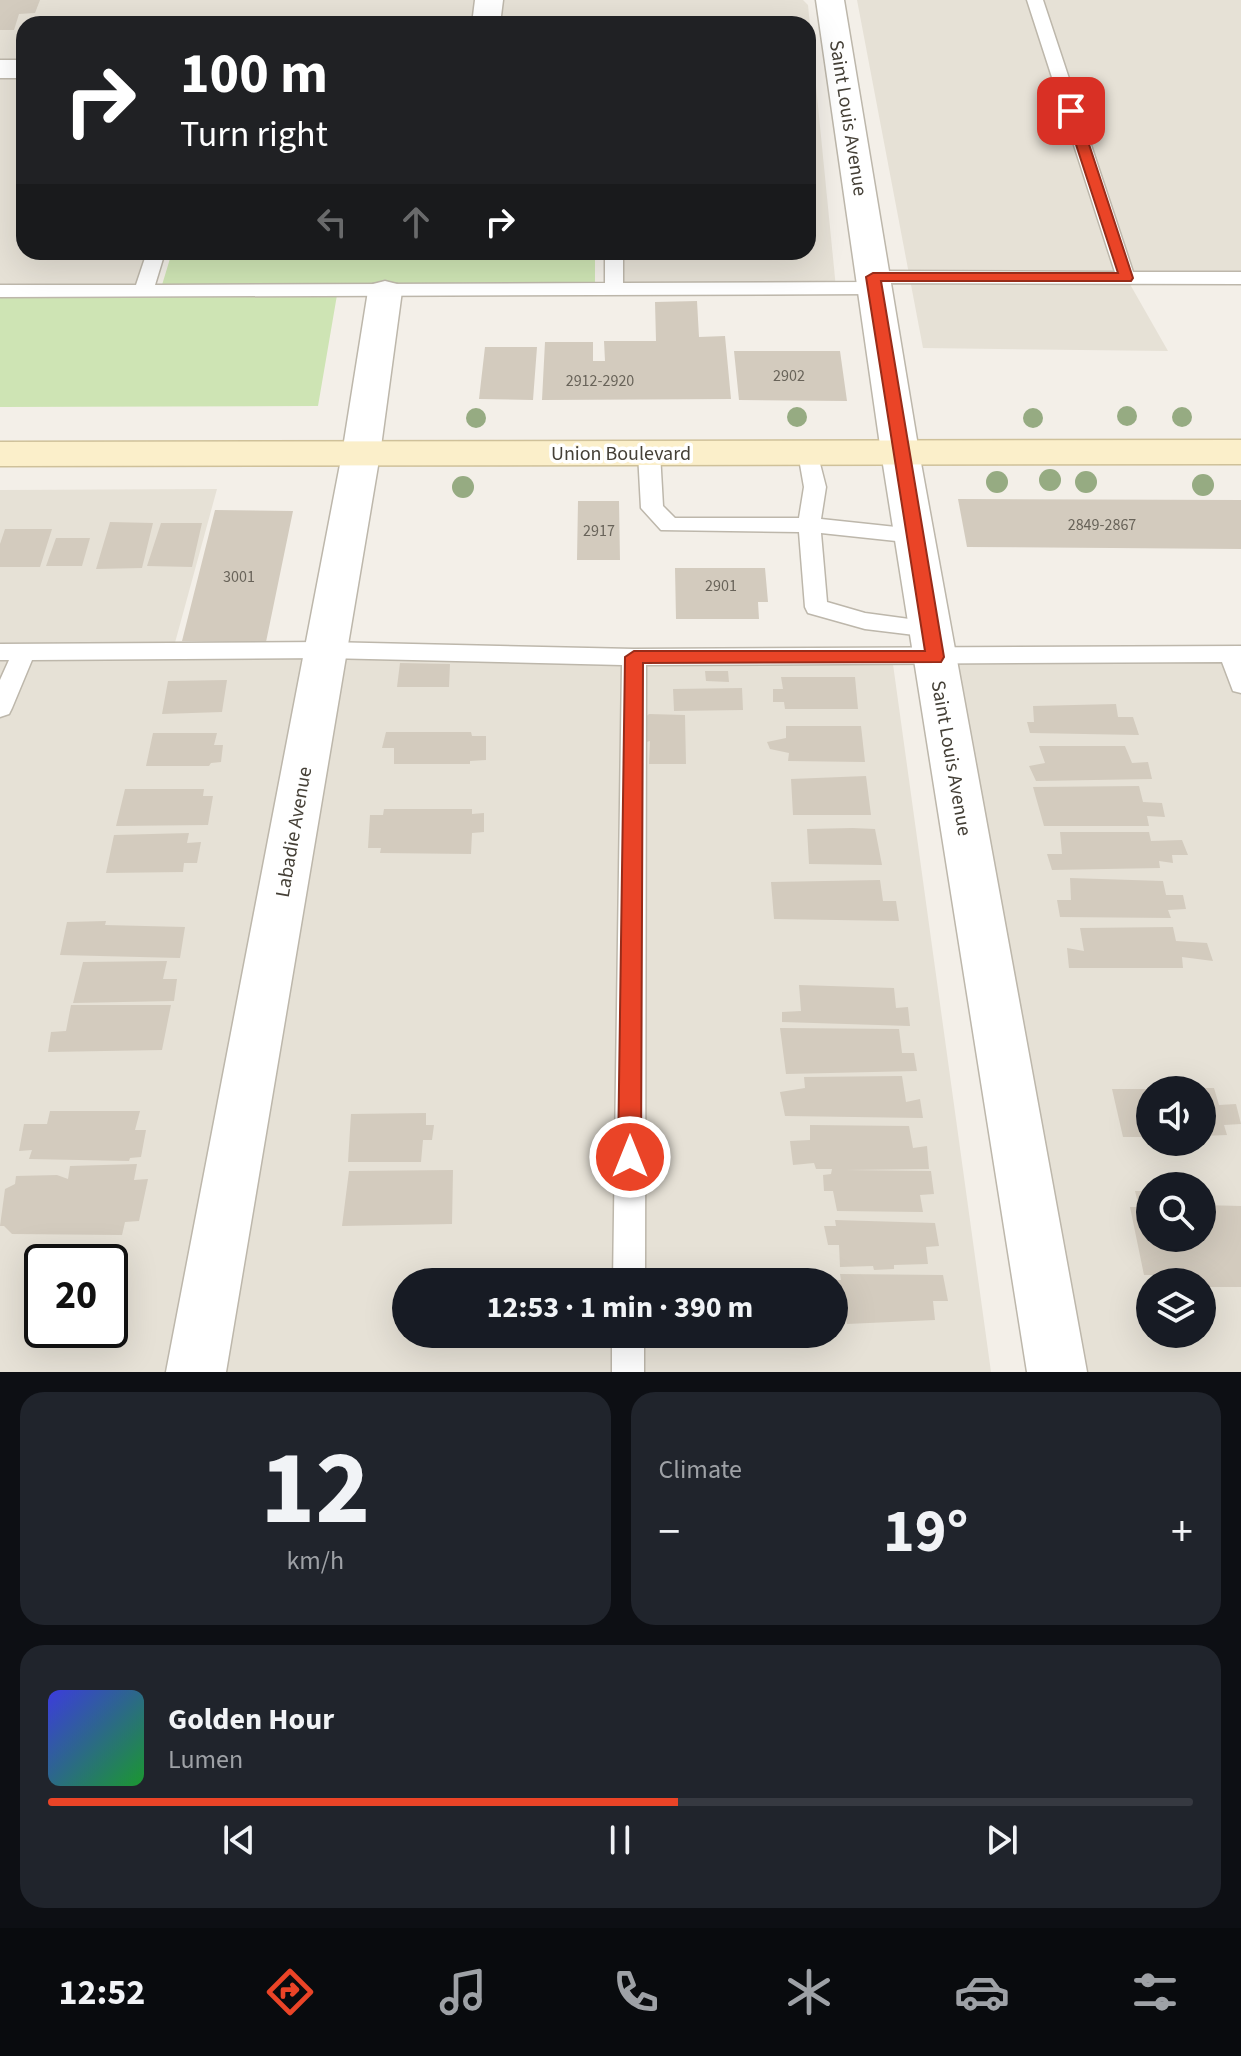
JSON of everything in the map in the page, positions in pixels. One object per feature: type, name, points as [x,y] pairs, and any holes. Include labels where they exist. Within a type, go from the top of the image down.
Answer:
[{"type":"main road","name":"Union Boulevard","points":[[0,454],[1241,452]]},
{"type":"street","name":"Saint Louis Avenue","points":[[830,0],[900,452],[1057,1372]]},
{"type":"street","name":"Labadie Avenue","points":[[196,1372],[361,454],[385,291]]},
{"type":"lane","points":[[1035,0],[1126,278]]},
{"type":"lane","points":[[144,291],[154,260]]},
{"type":"lane","points":[[614,260],[614,290]]},
{"type":"lane","points":[[0,291],[614,290],[1241,278]]},
{"type":"lane","points":[[649,453],[652,508],[669,525],[809,525],[915,536]]},
{"type":"lane","points":[[809,453],[815,487],[809,525],[816,607],[933,643]]},
{"type":"lane","points":[[0,708],[12,652],[326,650],[634,657],[933,643],[1236,654],[1241,685]]},
{"type":"lane","points":[[629,1268],[634,657]]},
{"type":"lane","points":[[628,1348],[628,1372]]},
{"type":"shaded area","points":[[0,0],[803,0],[808,5],[809,16],[16,16],[16,260],[154,260],[144,291],[0,291]]},
{"type":"shaded area","points":[[857,0],[1241,0],[1241,278],[1127,279],[1168,351],[923,348]]},
{"type":"shaded area","points":[[816,86],[836,288],[614,290],[614,260],[816,260]]},
{"type":"shaded area","points":[[217,489],[173,650],[892,657],[991,1372],[0,1372],[0,490]]},
{"type":"shaded area","points":[[1241,654],[1241,1372],[1066,1372],[935,657]]},
{"type":"green space","points":[[170,260],[595,260],[595,282],[162,285]]},
{"type":"green space","points":[[337,295],[318,406],[0,407],[0,296]]},
{"type":"building","points":[[0,0],[40,0],[35,13],[16,16],[14,30],[0,30]]},
{"type":"building","points":[[697,301],[699,337],[725,336],[731,399],[542,400],[545,342],[593,342],[593,361],[605,361],[604,341],[656,341],[655,302]]},
{"type":"building","points":[[485,347],[537,347],[533,400],[479,399]]},
{"type":"building","points":[[734,351],[840,351],[847,401],[739,400]]},
{"type":"building","points":[[958,499],[1241,500],[1241,549],[967,547]]},
{"type":"building","points":[[578,501],[619,501],[620,560],[577,560]]},
{"type":"building","points":[[215,510],[293,511],[266,642],[182,641]]},
{"type":"building","points":[[110,522],[153,523],[142,568],[96,569]]},
{"type":"building","points":[[161,523],[202,523],[192,567],[147,566]]},
{"type":"building","points":[[5,529],[52,529],[40,567],[0,567],[0,544]]},
{"type":"building","points":[[56,538],[90,538],[82,566],[46,566]]},
{"type":"building","points":[[675,568],[765,568],[768,602],[758,602],[759,619],[676,619]]},
{"type":"building","points":[[400,663],[450,664],[449,687],[397,687]]},
{"type":"building","points":[[705,671],[728,671],[729,682],[706,681]]},
{"type":"building","points":[[781,677],[855,677],[858,709],[785,709],[784,702],[773,702],[773,689],[783,689]]},
{"type":"building","points":[[227,680],[222,712],[162,714],[168,681]]},
{"type":"building","points":[[742,688],[743,710],[674,711],[673,689]]},
{"type":"building","points":[[1116,704],[1118,717],[1133,717],[1139,735],[1030,733],[1027,722],[1034,722],[1033,706]]},
{"type":"building","points":[[649,714],[685,715],[686,764],[649,764],[650,741],[643,743],[643,719]]},
{"type":"building","points":[[786,726],[861,726],[865,762],[788,761],[789,753],[770,749],[767,742],[786,738]]},
{"type":"building","points":[[386,732],[471,732],[472,736],[486,736],[486,760],[470,761],[470,764],[394,764],[394,748],[382,748]]},
{"type":"building","points":[[153,733],[217,733],[214,745],[223,745],[221,762],[209,766],[146,766]]},
{"type":"building","points":[[1039,746],[1125,746],[1132,763],[1148,762],[1152,779],[1036,781],[1029,766],[1045,763]]},
{"type":"building","points":[[866,776],[871,815],[793,815],[791,779]]},
{"type":"building","points":[[1139,786],[1143,802],[1162,803],[1165,817],[1147,816],[1149,826],[1044,826],[1033,787]]},
{"type":"building","points":[[125,789],[204,789],[203,796],[213,796],[208,825],[116,826]]},
{"type":"building","points":[[384,809],[472,809],[472,814],[484,813],[484,832],[472,833],[471,854],[380,853],[381,848],[368,848],[370,815],[383,815]]},
{"type":"building","points":[[807,829],[875,829],[882,865],[809,864]]},
{"type":"building","points":[[1060,832],[1149,832],[1151,841],[1182,840],[1188,855],[1172,855],[1173,863],[1159,861],[1160,868],[1052,870],[1047,854],[1062,854]]},
{"type":"building","points":[[189,833],[187,843],[201,842],[197,863],[184,863],[183,872],[106,873],[114,835]]},
{"type":"building","points":[[1070,878],[1163,881],[1166,895],[1183,895],[1186,909],[1168,910],[1171,918],[1060,917],[1057,900],[1071,900]]},
{"type":"building","points":[[880,880],[883,901],[896,901],[899,921],[774,919],[771,882]]},
{"type":"building","points":[[106,921],[105,925],[185,927],[180,958],[60,955],[67,922]]},
{"type":"building","points":[[1173,927],[1176,941],[1207,943],[1213,961],[1182,957],[1183,968],[1069,968],[1067,948],[1084,951],[1080,928]]},
{"type":"building","points":[[167,961],[163,979],[177,979],[174,1001],[73,1003],[83,962]]},
{"type":"building","points":[[799,985],[894,988],[896,1008],[908,1007],[910,1026],[782,1022],[782,1012],[801,1011]]},
{"type":"building","points":[[71,1005],[171,1005],[162,1050],[48,1052],[51,1032],[66,1031]]},
{"type":"building","points":[[780,1028],[899,1029],[902,1053],[914,1053],[917,1071],[786,1074]]},
{"type":"building","points":[[902,1076],[906,1102],[920,1099],[923,1118],[785,1116],[780,1092],[805,1088],[804,1077]]},
{"type":"building","points":[[1112,1089],[1136,1089],[1136,1137],[1123,1137]]},
{"type":"building","points":[[1216,1095],[1219,1105],[1236,1104],[1241,1124],[1224,1125],[1227,1135],[1216,1135]]},
{"type":"building","points":[[50,1111],[140,1111],[135,1130],[146,1130],[141,1157],[130,1158],[129,1161],[29,1159],[32,1150],[19,1151],[24,1124],[47,1124]]},
{"type":"building","points":[[426,1113],[426,1125],[434,1125],[432,1140],[423,1140],[421,1162],[348,1162],[351,1114]]},
{"type":"building","points":[[810,1125],[909,1126],[913,1148],[927,1146],[929,1169],[846,1170],[931,1171],[934,1194],[920,1195],[923,1212],[837,1211],[833,1191],[824,1191],[823,1175],[831,1174],[832,1169],[816,1169],[814,1163],[793,1165],[790,1141],[810,1140]]},
{"type":"building","points":[[137,1164],[134,1180],[148,1179],[139,1221],[125,1222],[122,1235],[12,1234],[0,1226],[5,1189],[15,1184],[16,1176],[57,1175],[68,1179],[70,1166]]},
{"type":"building","points":[[453,1170],[452,1224],[342,1226],[349,1171]]},
{"type":"building","points":[[1216,1205],[1241,1206],[1241,1287],[1216,1287],[1216,1268],[1143,1268],[1139,1252],[1216,1252]]},
{"type":"building","points":[[1130,1207],[1136,1207],[1136,1236]]},
{"type":"building","points":[[835,1220],[935,1223],[939,1246],[926,1247],[928,1264],[894,1265],[894,1269],[874,1270],[873,1266],[840,1267],[839,1245],[828,1245],[824,1226],[836,1226]]},
{"type":"building","points":[[848,1274],[943,1275],[948,1301],[933,1301],[935,1320],[848,1324]]},
{"type":"route","points":[[630,1157],[634,657],[935,657],[873,277],[1126,278],[1071,111]]}]
